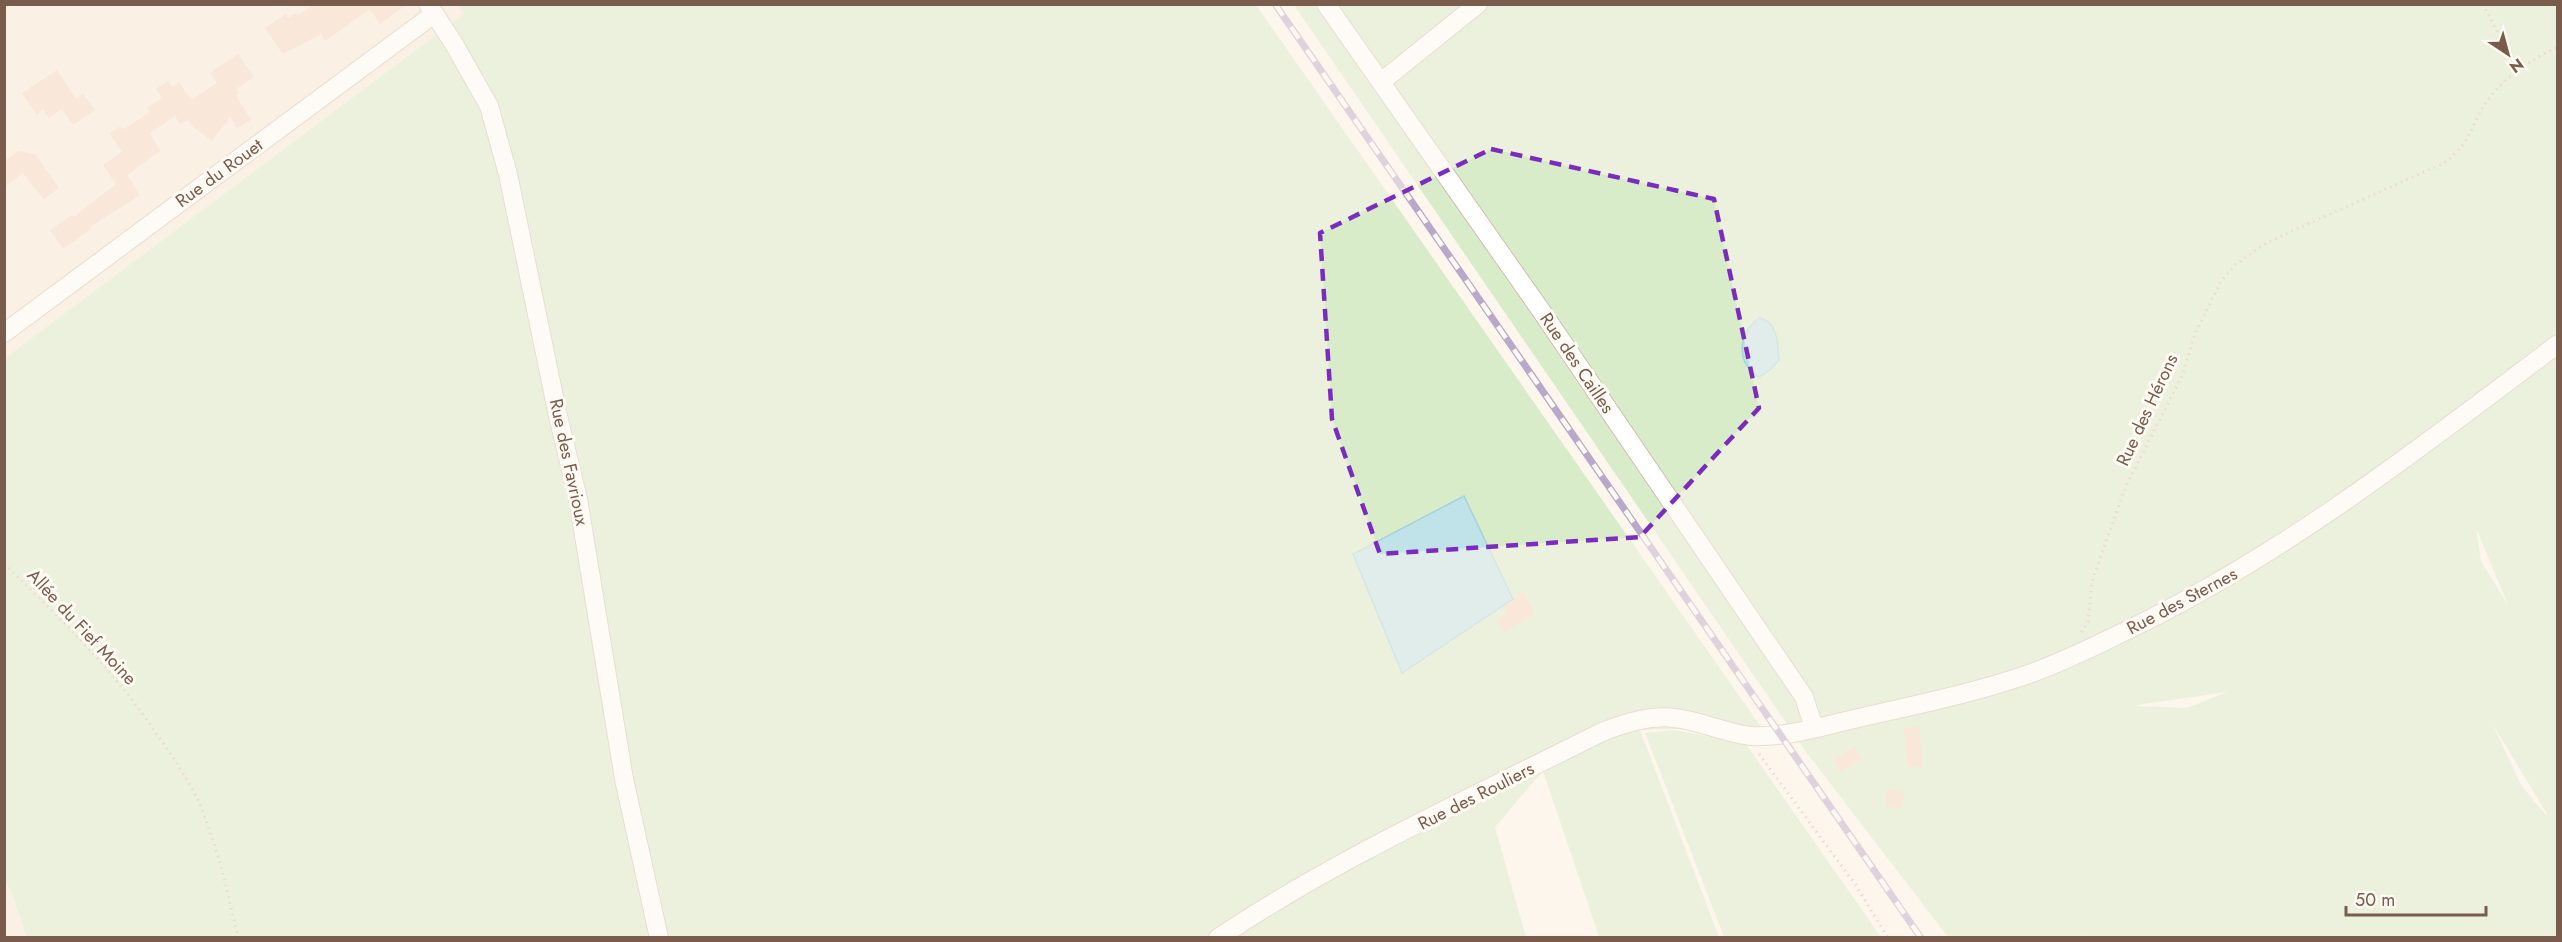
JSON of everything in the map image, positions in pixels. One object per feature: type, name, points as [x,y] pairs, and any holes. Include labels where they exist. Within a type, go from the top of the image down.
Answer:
[{"type":"street","name":"Rue des Cailles","points":[[1326,4],[1542,312],[1804,697],[1814,728]]},
{"type":"street","points":[[1381,81],[1478,4]]},
{"type":"street","name":"Rue du Rouet","points":[[4,333],[431,10]]},
{"type":"street","name":"Rue des Favrioux","points":[[431,10],[454,44],[489,106],[508,174],[558,416],[578,499],[624,779],[659,938]]},
{"type":"street","name":"Rue des Sternes","points":[[1751,736],[1769,736],[1814,728],[1972,692],[2030,674],[2087,650],[2190,599],[2252,564],[2319,520],[2558,344]]},
{"type":"street","name":"Rue des Rouliers","points":[[1218,938],[1294,891],[1377,845],[1612,728],[1644,719],[1674,718],[1751,736]]},
{"type":"path","points":[[2483,4],[2517,71]]},
{"type":"path","name":"Rue des Hérons","points":[[2076,636],[2082,632],[2088,622],[2092,581],[2126,486],[2182,376],[2195,334],[2222,280],[2236,264],[2268,242],[2444,163],[2460,152],[2491,95],[2517,71],[2558,47]]},
{"type":"path","name":"Allée du Fief Moine","points":[[4,564],[57,613],[102,662],[150,723],[173,757],[196,796],[212,836],[238,938]]},
{"type":"path","points":[[1751,736],[1759,752],[1855,885],[1888,938]]},
{"type":"highlighted area","points":[[1491,149],[1714,199],[1759,408],[1640,537],[1380,554],[1332,419],[1320,233]]},
{"type":"shaded area","points":[[457,4],[464,14],[5,358],[5,5]]},
{"type":"shaded area","points":[[4,881],[12,893],[27,937],[5,937]]},
{"type":"green space","points":[[457,5],[1256,5],[1761,727],[1640,730],[1719,937],[1599,937],[1543,771],[1495,827],[1526,937],[27,938],[12,893],[5,881],[5,358],[464,14]]},
{"type":"green space","points":[[1294,5],[2557,5],[2557,937],[2085,937],[2087,934],[2082,938],[1948,937],[1806,752]],"holes":[[[2476,529],[2508,605],[2481,561]],[[2227,692],[2187,708],[2137,706],[2137,705]],[[2493,725],[2547,814],[2546,815],[2521,785]]]},
{"type":"green space","points":[[1675,730],[1746,744],[1881,937],[1724,937],[1645,733]]},
{"type":"water","points":[[1759,318],[1770,324],[1776,334],[1779,360],[1759,377],[1746,364],[1742,348],[1747,332]]},
{"type":"water","points":[[1464,496],[1513,599],[1402,673],[1353,554]]},
{"type":"building","points":[[315,4],[407,4],[380,24],[370,9],[325,41],[321,34],[283,54],[265,28],[286,14],[288,18],[297,13],[298,15]]},
{"type":"building","points":[[238,54],[254,77],[236,89],[239,93],[236,96],[251,120],[237,128],[230,117],[212,141],[193,127],[188,120],[180,124],[175,116],[150,133],[160,151],[127,175],[140,195],[90,227],[91,229],[63,249],[50,230],[72,215],[74,217],[116,184],[103,165],[122,152],[110,133],[119,127],[124,129],[150,112],[147,108],[162,98],[156,89],[168,81],[172,87],[179,82],[191,100],[217,83],[210,73]]},
{"type":"building","points":[[57,70],[76,99],[83,94],[95,110],[73,125],[62,109],[49,118],[43,109],[37,115],[22,93]]},
{"type":"building","points":[[19,151],[35,154],[59,188],[44,199],[23,173],[4,187],[4,161]]},
{"type":"building","points":[[1524,592],[1535,614],[1504,633],[1496,620],[1507,613],[1504,606]]},
{"type":"building","points":[[1919,726],[1923,766],[1908,767],[1904,728]]},
{"type":"building","points":[[1855,746],[1862,759],[1840,772],[1833,760]]},
{"type":"building","points":[[1888,789],[1905,792],[1902,809],[1885,806]]},
{"type":"railway","points":[[1275,4],[1921,938]]}]
